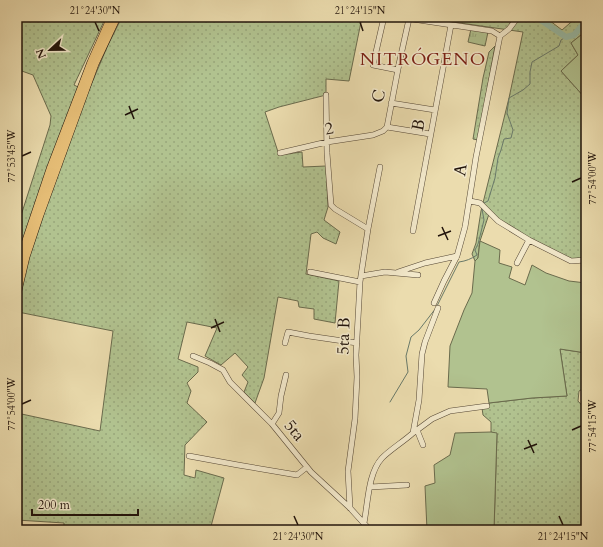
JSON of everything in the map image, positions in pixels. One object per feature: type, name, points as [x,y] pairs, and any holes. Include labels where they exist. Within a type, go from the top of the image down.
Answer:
[{"type":"highway","points":[[17,272],[21,255],[50,169],[91,62],[111,17]]},
{"type":"highway","points":[[17,295],[26,257],[40,215],[95,64],[117,17]]},
{"type":"street","points":[[384,17],[373,65],[398,70]]},
{"type":"street","points":[[399,17],[492,31],[500,36],[509,29],[518,17]]},
{"type":"street","name":"C","points":[[385,129],[410,19]]},
{"type":"street","name":"B","points":[[413,232],[451,25]]},
{"type":"street","name":"A","points":[[415,431],[422,354],[444,280],[457,256],[465,227],[476,157],[500,36]]},
{"type":"street","points":[[326,95],[327,153],[331,205],[335,209],[368,228]]},
{"type":"street","points":[[391,103],[435,110]]},
{"type":"street","name":"2","points":[[280,153],[328,142],[373,135],[385,129],[430,134]]},
{"type":"street","name":"5ta B","points":[[350,508],[348,471],[355,419],[360,282],[368,228],[380,167]]},
{"type":"street","points":[[470,200],[480,203],[498,221],[529,240],[571,261],[586,260]]},
{"type":"street","points":[[517,263],[529,240]]},
{"type":"street","points":[[398,272],[426,263],[457,256]]},
{"type":"street","points":[[310,272],[360,282]]},
{"type":"street","points":[[361,276],[385,272],[398,272],[418,276]]},
{"type":"street","points":[[285,342],[288,332],[357,343]]},
{"type":"street","name":"5ta","points":[[193,356],[223,370],[230,382],[272,424],[306,467],[350,508],[370,530]]},
{"type":"street","points":[[272,424],[279,413],[286,375]]},
{"type":"street","points":[[364,523],[375,467],[387,453],[432,419],[450,411],[487,406]]},
{"type":"street","points":[[415,431],[423,446]]},
{"type":"street","points":[[189,456],[297,475],[306,467]]},
{"type":"street","points":[[370,487],[407,484]]},
{"type":"street","points":[[584,530],[586,522]]},
{"type":"green space","points":[[17,17],[106,17],[74,85],[88,92],[122,17],[362,17],[349,81],[326,79],[326,95],[265,112],[279,155],[302,152],[303,167],[326,166],[328,207],[324,220],[340,232],[336,244],[323,238],[317,232],[311,234],[306,274],[339,281],[335,323],[314,319],[314,309],[299,307],[298,301],[278,297],[264,378],[255,403],[244,392],[248,382],[242,375],[248,367],[235,353],[221,365],[205,356],[217,328],[187,322],[178,359],[198,367],[198,372],[187,383],[191,391],[187,403],[207,422],[185,445],[184,475],[195,478],[196,470],[224,478],[210,530],[64,530],[64,523],[17,520],[17,413],[100,431],[113,331],[18,312],[17,318],[17,228],[50,125],[51,116],[33,75],[19,70],[17,73]]},
{"type":"green space","points":[[419,17],[545,17],[562,30],[577,17],[586,17],[586,31],[571,43],[578,55],[561,71],[586,99],[586,260],[572,260],[529,240],[489,214],[480,241],[478,258],[475,261],[472,254],[476,243],[481,211],[509,98],[523,32]]},
{"type":"green space","points":[[471,29],[488,32],[485,46],[468,42]]},
{"type":"green space","points":[[586,31],[586,99],[561,71],[578,55],[571,43]]},
{"type":"green space","points":[[495,46],[478,140],[473,139],[489,52]]},
{"type":"green space","points":[[480,241],[500,250],[499,263],[512,267],[509,278],[525,285],[532,265],[546,273],[569,281],[586,283],[586,353],[560,349],[567,396],[489,403],[487,389],[448,387],[450,346],[472,293],[475,261],[478,258]]},
{"type":"green space","points":[[560,349],[586,353],[586,387],[579,391],[578,401],[586,410],[586,530],[494,530],[497,434],[491,432],[491,422],[483,415],[482,408],[489,406],[489,403],[567,396]]},
{"type":"green space","points":[[455,433],[497,433],[494,530],[427,530],[425,486],[435,483],[434,465],[450,455]]},
{"type":"waterway","points":[[536,17],[566,37],[574,35],[586,21]]},
{"type":"waterway","points":[[484,203],[488,201],[504,139],[511,138],[513,130],[507,113],[509,98],[530,84],[532,62],[559,46],[561,40],[566,37]]},
{"type":"waterway","points":[[437,306],[459,262],[468,260],[477,255],[475,250],[484,220],[482,209]]},
{"type":"waterway","points":[[390,402],[408,372],[406,356],[411,337],[419,330],[436,308]]},
{"type":"district","name":"NITRÓGENO","points":[[423,59]]}]
